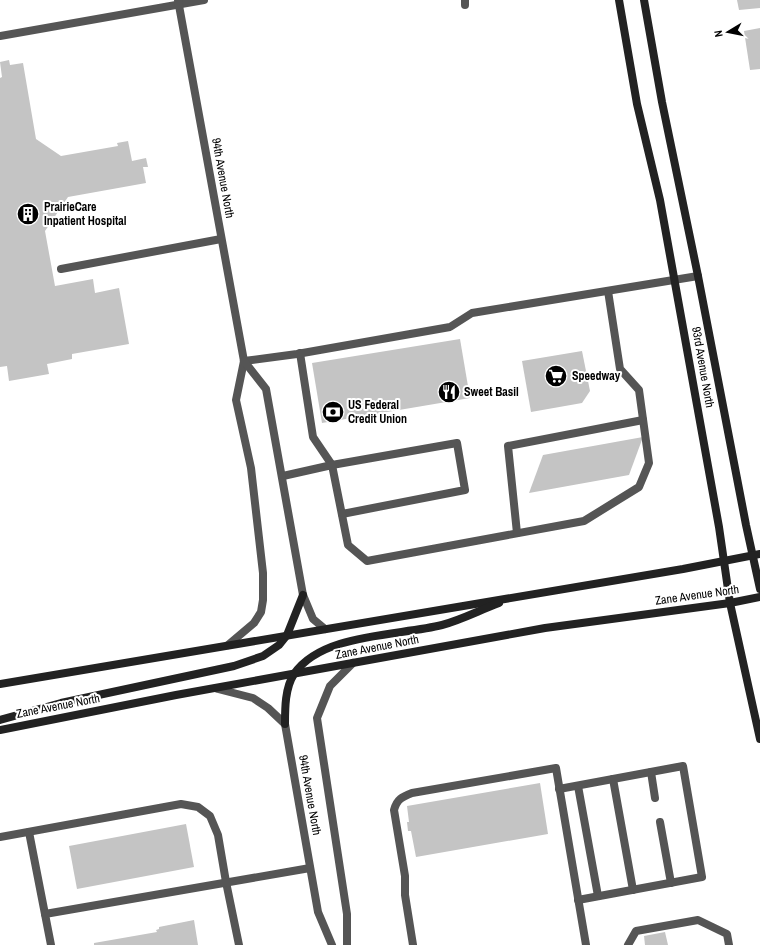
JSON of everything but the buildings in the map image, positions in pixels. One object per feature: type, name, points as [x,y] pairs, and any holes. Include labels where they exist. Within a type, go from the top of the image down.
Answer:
[{"type":"main road","name":"93rd Avenue North","points":[[619,0],[637,104],[660,200],[675,280],[730,603],[760,739]]},
{"type":"main road","name":"93rd Avenue North","points":[[644,0],[662,102],[698,276],[746,525],[757,555],[760,589]]},
{"type":"main road","points":[[0,684],[757,555]]},
{"type":"main road","points":[[0,720],[60,703],[234,666],[263,656],[279,645],[287,635],[304,595]]},
{"type":"main road","points":[[285,724],[285,708],[288,690],[294,674],[306,660],[323,650],[364,638],[442,625],[517,597]]},
{"type":"main road","name":"Zane Avenue North","points":[[0,730],[176,695],[545,628],[730,603],[760,597]]},
{"type":"street","points":[[0,36],[178,2],[204,0]]},
{"type":"street","name":"94th Avenue North","points":[[178,2],[244,361]]},
{"type":"street","points":[[61,269],[221,239]]},
{"type":"street","points":[[244,361],[300,353],[450,327],[472,313],[698,276]]},
{"type":"street","points":[[300,353],[313,437],[332,465],[348,545],[367,561],[584,520],[638,487],[649,463],[639,390],[620,369],[608,291]]},
{"type":"street","points":[[244,361],[266,389],[304,595],[313,619],[325,629]]},
{"type":"street","points":[[228,645],[254,623],[261,612],[263,600],[263,573],[251,468],[236,400],[244,361]]},
{"type":"street","points":[[517,533],[508,446],[644,420]]},
{"type":"street","points":[[283,476],[332,465],[457,443],[465,490],[342,514]]},
{"type":"street","name":"94th Avenue North","points":[[347,945],[347,914],[317,718],[330,686],[353,663]]},
{"type":"street","points":[[218,688],[253,698],[268,708],[285,724]]},
{"type":"street","name":"94th Avenue North","points":[[285,724],[318,912],[332,945]]},
{"type":"street","points":[[559,789],[683,766],[702,877],[578,900]]},
{"type":"street","points":[[413,945],[404,895],[405,876],[394,810],[396,802],[401,797],[412,793],[556,768],[586,945]]},
{"type":"street","points":[[651,772],[656,798]]},
{"type":"street","points":[[613,779],[633,890]]},
{"type":"street","points":[[578,786],[598,896]]},
{"type":"street","points":[[0,837],[181,804],[198,807],[210,816],[218,835],[239,945]]},
{"type":"street","points":[[660,822],[671,883]]},
{"type":"street","points":[[28,832],[51,945]]},
{"type":"street","points":[[45,914],[310,868]]},
{"type":"street","points":[[628,945],[636,931],[698,920],[727,934],[729,945]]},
{"type":"place","name":"PrairieCare Inpatient Hospital","points":[[28,214]]},
{"type":"place","name":"Speedway","points":[[556,376]]},
{"type":"place","name":"Sweet Basil","points":[[449,392]]},
{"type":"place","name":"US Federal Credit Union","points":[[333,412]]}]
